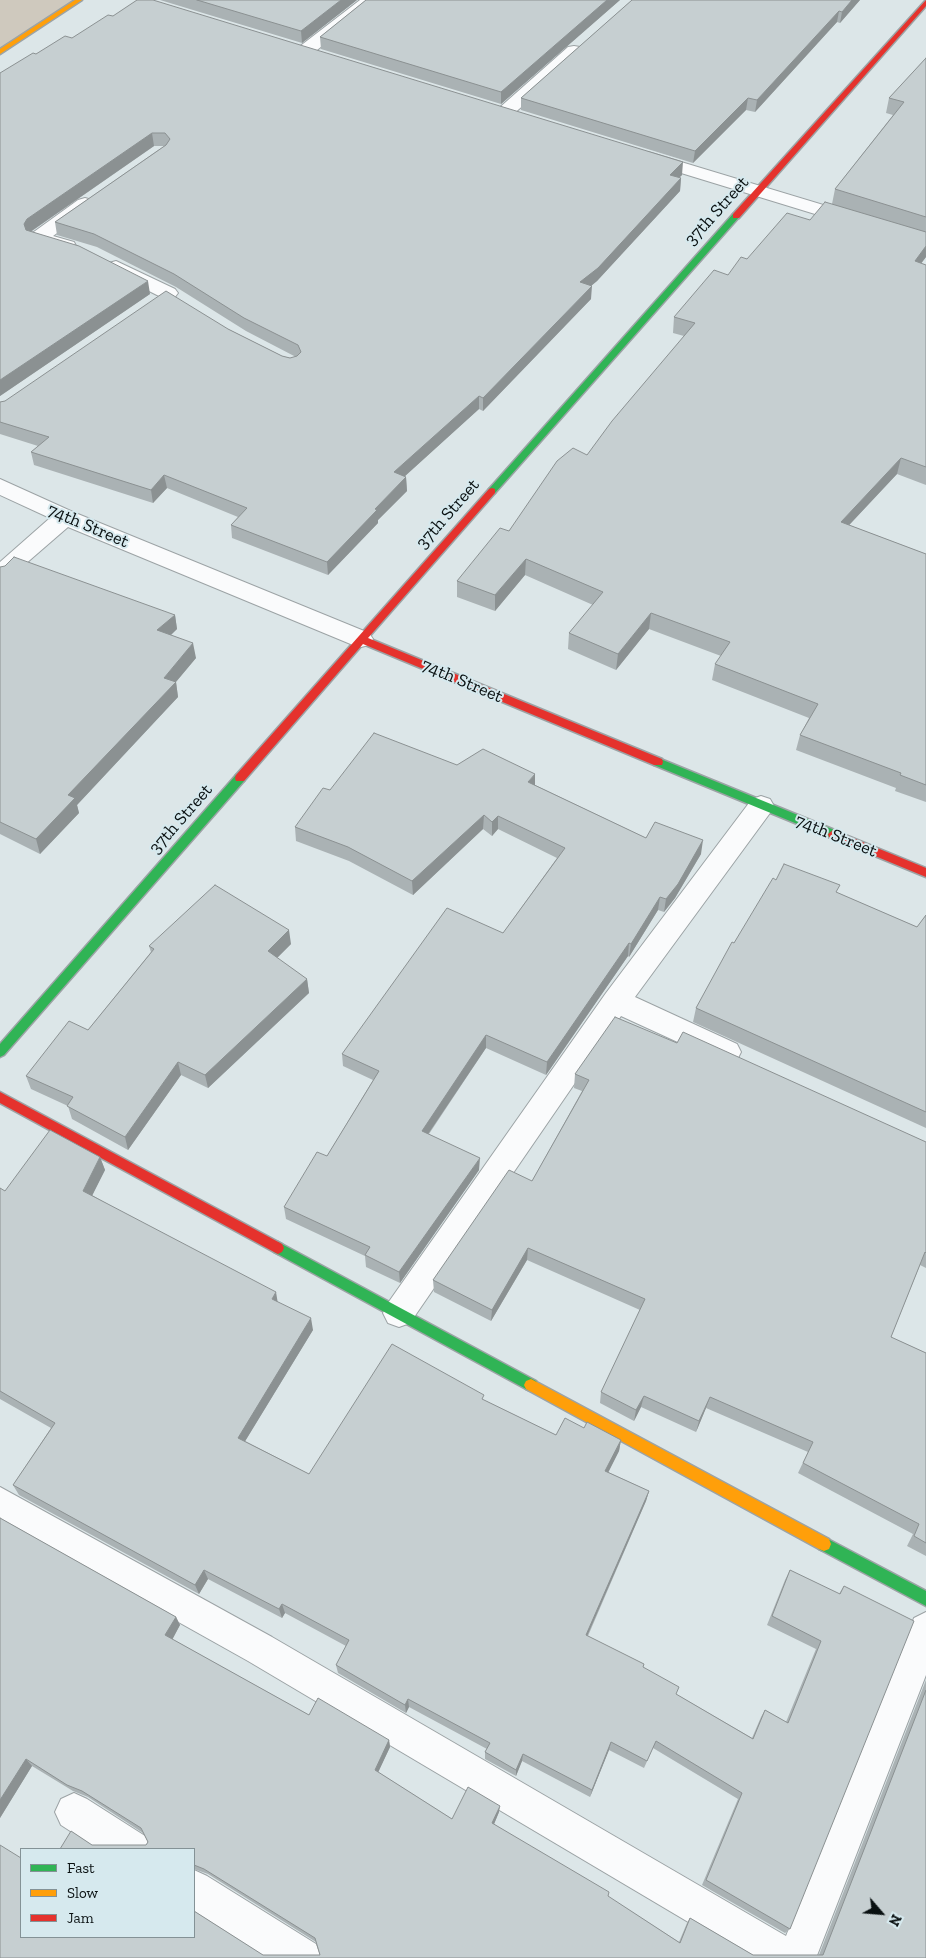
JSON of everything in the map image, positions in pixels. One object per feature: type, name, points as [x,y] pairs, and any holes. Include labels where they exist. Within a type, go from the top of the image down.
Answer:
[{"type":"street","points":[[0,52],[79,0]]},
{"type":"street","points":[[305,51],[370,0]]},
{"type":"street","name":"37th Street","points":[[0,1052],[361,639],[926,2]]},
{"type":"street","points":[[504,113],[583,44]]},
{"type":"street","points":[[286,45],[324,57]]},
{"type":"street","points":[[485,107],[522,119]]},
{"type":"street","points":[[636,153],[926,242]]},
{"type":"street","points":[[104,191],[38,238],[89,254],[168,300]]},
{"type":"street","name":"74th Street","points":[[0,486],[65,517],[926,873]]},
{"type":"street","points":[[0,574],[65,517]]},
{"type":"street","points":[[399,1313],[616,1001],[761,806]]},
{"type":"street","points":[[616,1001],[749,1062]]},
{"type":"street","points":[[0,1096],[926,1599]]},
{"type":"street","points":[[0,1504],[260,1649],[786,1958]]},
{"type":"street","points":[[797,1958],[926,1630]]},
{"type":"street","points":[[74,1812],[130,1848]]},
{"type":"street","points":[[195,1890],[302,1958]]},
{"type":"shaded area","points":[[0,0],[77,0],[0,51]]},
{"type":"building","points":[[137,0],[153,0],[683,162],[670,175],[681,178],[598,268],[580,282],[592,286],[483,398],[479,396],[394,472],[406,477],[327,562],[231,525],[247,508],[164,475],[151,490],[31,452],[49,437],[0,422],[0,402],[5,401],[166,291],[228,329],[282,356],[290,358],[297,356],[301,352],[298,345],[244,318],[174,274],[94,234],[55,222],[166,145],[170,139],[165,133],[152,133],[27,219],[24,224],[26,230],[79,246],[148,281],[0,380],[0,73],[65,36],[72,38],[108,15],[113,16]]},
{"type":"building","points":[[197,0],[341,0],[301,31]]},
{"type":"building","points":[[366,0],[607,0],[501,92],[320,37]]},
{"type":"building","points":[[632,0],[852,0],[842,12],[839,11],[757,100],[748,98],[695,151],[521,98]]},
{"type":"building","points":[[926,58],[926,217],[835,189],[904,102],[889,98]]},
{"type":"building","points":[[825,202],[926,232],[926,246],[915,261],[926,265],[926,467],[901,458],[841,522],[926,554],[926,785],[900,775],[901,773],[800,735],[818,704],[715,664],[730,642],[651,613],[618,654],[569,633],[603,592],[526,559],[495,595],[457,581],[500,528],[509,531],[557,461],[573,448],[587,455],[612,421],[695,323],[674,317],[714,270],[728,275],[741,257],[747,259],[787,213],[810,220]]},
{"type":"building","points":[[14,557],[175,615],[157,630],[193,643],[164,678],[176,682],[68,795],[75,798],[36,839],[0,822],[0,567],[5,566]]},
{"type":"building","points":[[374,733],[457,765],[483,749],[535,774],[528,782],[646,838],[655,822],[703,840],[678,884],[666,899],[660,897],[631,944],[629,943],[547,1062],[486,1035],[422,1131],[480,1158],[399,1272],[365,1255],[370,1247],[284,1207],[317,1152],[327,1156],[379,1071],[342,1054],[447,908],[503,933],[565,848],[498,816],[492,822],[484,815],[412,881],[348,847],[295,827],[323,788],[330,790]]},
{"type":"building","points":[[784,864],[840,885],[836,892],[917,927],[926,915],[926,1112],[696,1008],[732,942],[734,943],[773,878],[776,880]]},
{"type":"building","points":[[215,885],[289,930],[268,951],[307,979],[205,1075],[178,1062],[125,1137],[67,1106],[73,1097],[26,1076],[69,1021],[88,1030],[154,949],[149,946]]},
{"type":"building","points":[[615,1017],[677,1043],[683,1032],[926,1142],[926,1253],[891,1337],[926,1353],[926,1543],[914,1536],[919,1524],[803,1463],[813,1442],[710,1397],[699,1421],[644,1396],[636,1410],[601,1392],[645,1299],[528,1248],[492,1310],[433,1280],[509,1170],[532,1181],[589,1080],[575,1074]]},
{"type":"building","points":[[50,1130],[100,1157],[83,1191],[276,1292],[272,1299],[311,1318],[238,1438],[309,1474],[392,1344],[484,1395],[482,1399],[556,1435],[565,1418],[584,1428],[587,1422],[621,1440],[605,1471],[649,1491],[586,1635],[644,1664],[643,1667],[679,1687],[676,1694],[753,1739],[765,1710],[788,1723],[821,1641],[772,1616],[790,1570],[840,1594],[844,1586],[914,1621],[790,1929],[706,1880],[742,1793],[656,1741],[647,1761],[611,1742],[592,1790],[523,1754],[516,1770],[485,1752],[490,1743],[408,1699],[405,1705],[336,1665],[349,1640],[282,1604],[279,1609],[204,1570],[195,1585],[13,1485],[55,1423],[0,1391],[0,1188],[5,1191]]},
{"type":"building","points":[[0,1518],[176,1617],[165,1635],[309,1715],[318,1698],[389,1740],[375,1770],[452,1819],[468,1787],[500,1806],[492,1823],[609,1892],[608,1896],[680,1943],[690,1918],[753,1955],[823,1955],[926,1690],[926,1958],[0,1958],[0,1845],[20,1857],[20,1938],[195,1938],[195,1912],[263,1955],[320,1955],[315,1938],[204,1869],[195,1865],[195,1848],[61,1848],[71,1831],[92,1845],[146,1845],[148,1842],[141,1828],[26,1759],[0,1800]]},
{"type":"traffic: fast","points":[[492,491],[736,216]]},
{"type":"traffic: fast","points":[[658,762],[833,834]]},
{"type":"traffic: fast","points":[[0,1052],[240,778]]},
{"type":"traffic: fast","points":[[278,1248],[531,1385]]},
{"type":"traffic: fast","points":[[824,1544],[926,1599]]},
{"type":"traffic: slow","points":[[0,52],[79,0]]},
{"type":"traffic: slow","points":[[531,1385],[824,1544]]},
{"type":"traffic: jam","points":[[736,216],[926,2]]},
{"type":"traffic: jam","points":[[240,778],[492,491]]},
{"type":"traffic: jam","points":[[361,639],[658,762]]},
{"type":"traffic: jam","points":[[833,834],[926,873]]},
{"type":"traffic: jam","points":[[0,1097],[278,1248]]}]
